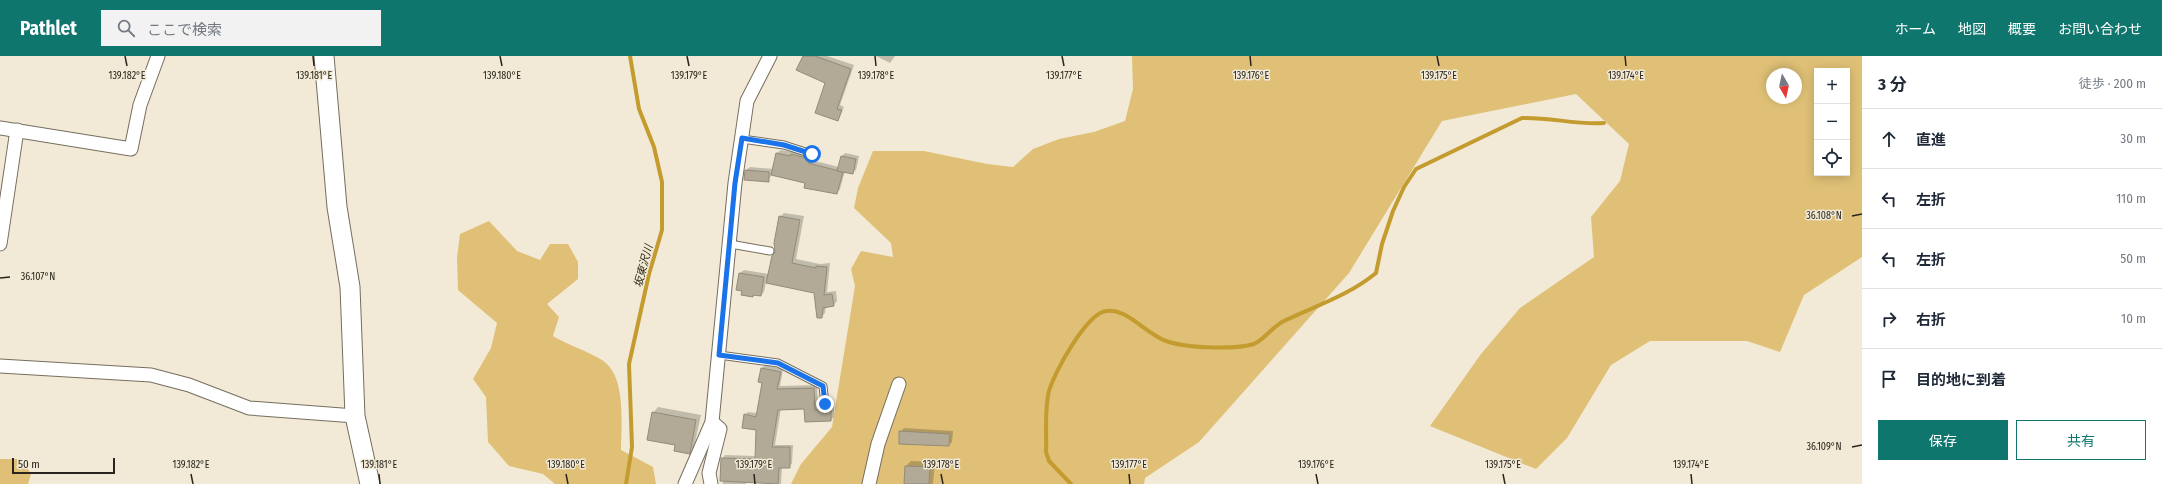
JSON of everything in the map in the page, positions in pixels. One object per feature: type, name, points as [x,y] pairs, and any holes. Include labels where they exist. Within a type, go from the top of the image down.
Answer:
[{"type":"street","points":[[0,128],[131,148],[140,105],[158,56]]},
{"type":"street","points":[[324,56],[337,208],[350,287],[355,416],[370,484]]},
{"type":"street","points":[[685,484],[712,422],[735,183],[747,101],[770,56]]},
{"type":"street","points":[[0,244],[17,130]]},
{"type":"street","points":[[0,366],[151,375],[189,385],[249,408],[355,416]]},
{"type":"street","points":[[869,484],[878,444],[899,384]]},
{"type":"street","points":[[711,484],[709,473],[720,429],[712,422]]},
{"type":"lane","points":[[742,138],[784,145],[812,154]]},
{"type":"lane","points":[[730,244],[770,251]]},
{"type":"lane","points":[[719,355],[778,363],[813,379],[823,386],[825,404]]},
{"type":"shaded area","points":[[1132,56],[1862,56],[1862,257],[1804,295],[1780,352],[1747,341],[1650,341],[1611,365],[1567,438],[1536,469],[1430,426],[1481,354],[1520,308],[1594,257],[1591,217],[1620,181],[1629,144],[1576,94],[1442,121],[1349,273],[1199,442],[1145,478],[1144,484],[791,484],[801,464],[832,427],[855,286],[851,269],[861,251],[893,257],[891,243],[854,208],[858,188],[873,151],[924,151],[987,164],[1013,167],[1033,149],[1059,139],[1094,132],[1125,121],[1133,89]]},
{"type":"shaded area","points":[[489,221],[517,251],[540,260],[550,244],[568,244],[578,262],[578,279],[547,304],[559,317],[553,336],[602,360],[610,367],[616,377],[621,402],[621,450],[653,467],[656,484],[555,484],[543,474],[509,466],[488,442],[486,397],[473,379],[491,348],[497,323],[458,290],[457,258],[460,234]]},
{"type":"shaded area","points":[[0,459],[21,459],[31,474],[28,484],[0,484]]},
{"type":"building","points":[[803,56],[815,56],[851,69],[837,109],[842,110],[838,121],[815,113],[825,83],[796,70]]},
{"type":"building","points":[[776,153],[790,156],[791,154],[810,159],[808,163],[843,172],[837,194],[804,188],[805,183],[771,175]]},
{"type":"building","points":[[841,156],[856,159],[853,174],[837,171]]},
{"type":"building","points":[[745,170],[769,172],[769,182],[744,180]]},
{"type":"building","points":[[779,216],[800,220],[792,263],[816,268],[816,266],[827,267],[824,295],[832,294],[834,306],[823,308],[822,318],[817,318],[814,293],[766,283],[772,256],[775,252],[774,243]]},
{"type":"building","points":[[739,273],[764,277],[761,296],[753,295],[753,297],[741,295],[742,291],[736,290]]},
{"type":"building","points":[[761,368],[781,372],[777,389],[814,388],[815,410],[831,409],[831,421],[805,422],[804,409],[778,410],[772,447],[790,447],[790,468],[779,468],[778,484],[720,481],[721,458],[755,459],[756,430],[742,428],[744,414],[756,417],[762,383],[758,382]]},
{"type":"building","points":[[652,412],[696,420],[690,454],[674,451],[675,445],[647,440]]},
{"type":"building","points":[[899,431],[950,434],[949,446],[899,444]]},
{"type":"building","points":[[905,466],[930,467],[929,484],[904,484]]},
{"type":"waterway","name":"坂東沢川","points":[[626,484],[632,447],[629,364],[649,274],[662,230],[662,182],[654,147],[639,109],[630,56]]},
{"type":"waterway","points":[[1071,484],[1049,461],[1046,452],[1047,398],[1057,371],[1072,345],[1089,322],[1098,315],[1106,311],[1122,313],[1158,338],[1174,343],[1197,347],[1223,348],[1254,344],[1282,322],[1343,294],[1376,273],[1382,244],[1393,211],[1404,187],[1416,169],[1522,118],[1583,123],[1604,123]]},
{"type":"route","points":[[812,154],[784,145],[742,138],[735,183],[719,355],[778,363],[813,379],[823,386],[826,394],[825,404]]}]
